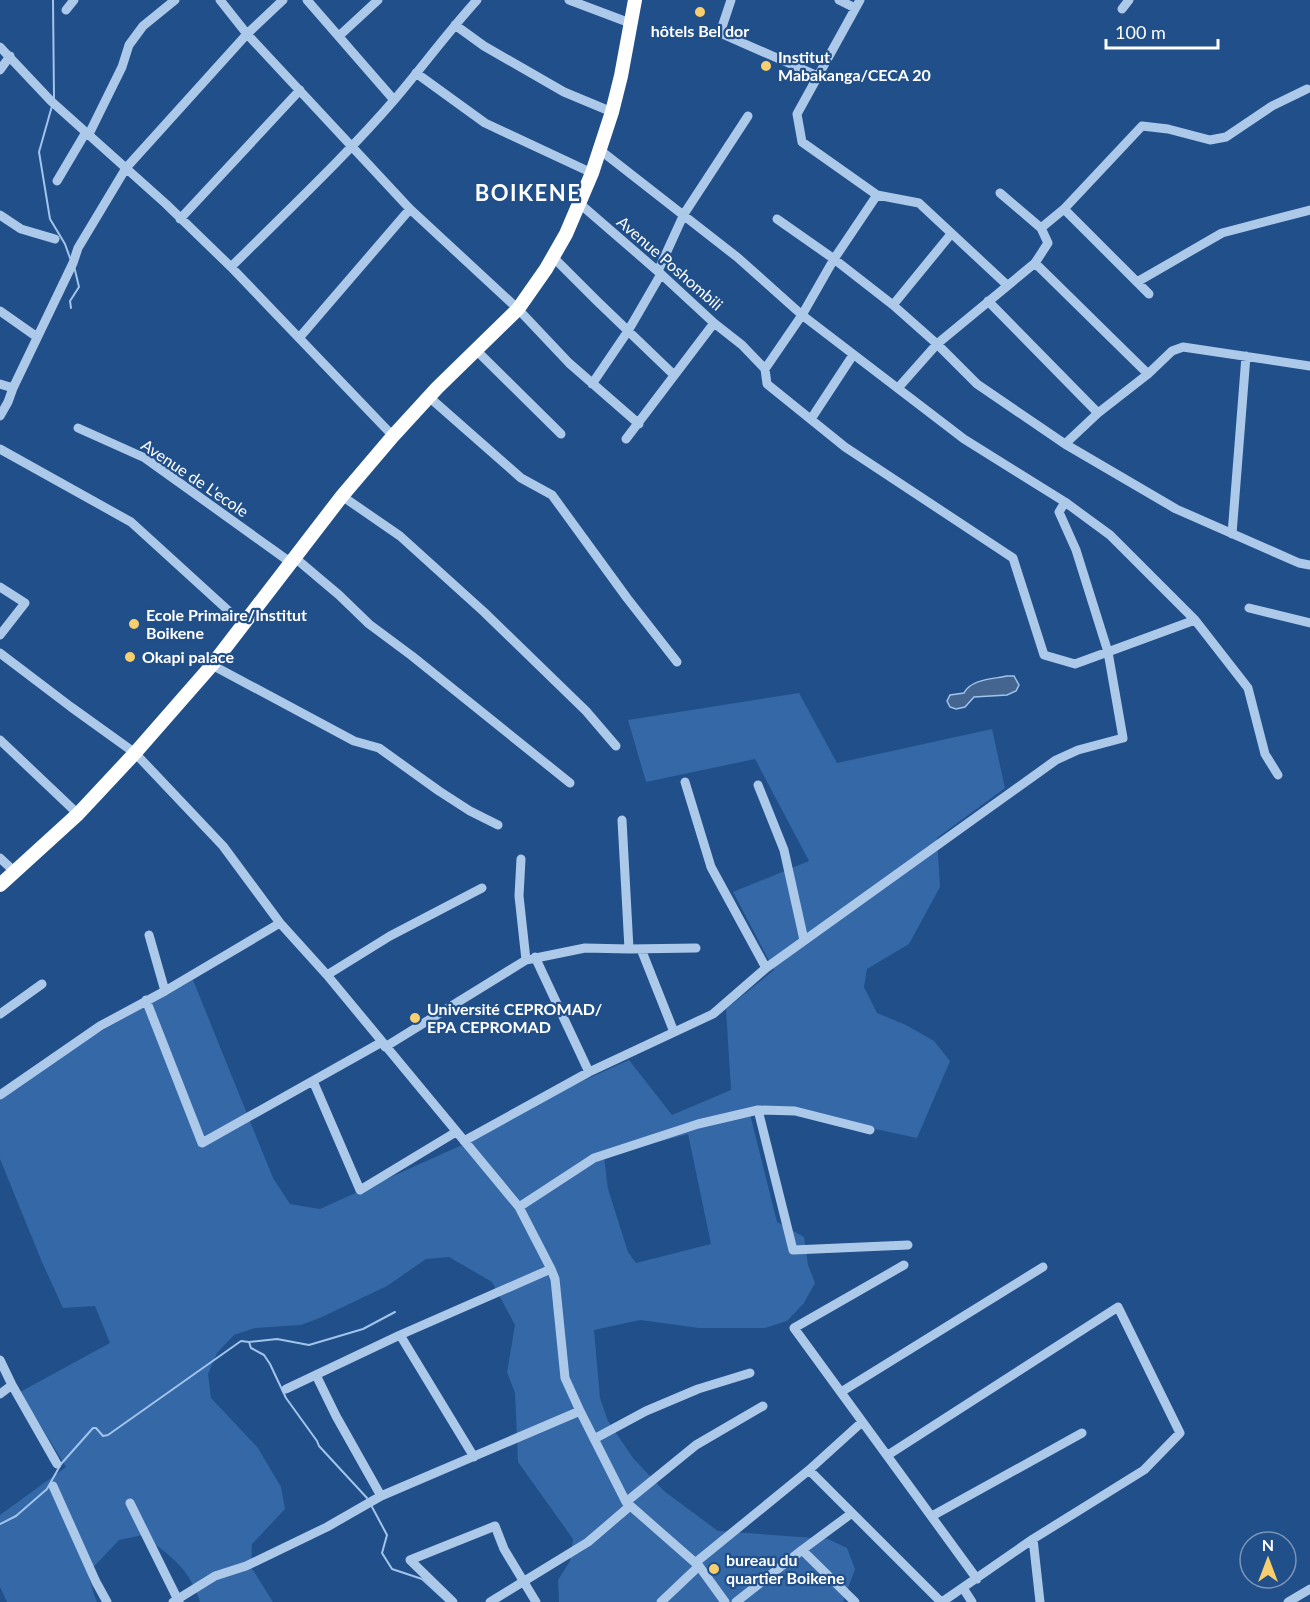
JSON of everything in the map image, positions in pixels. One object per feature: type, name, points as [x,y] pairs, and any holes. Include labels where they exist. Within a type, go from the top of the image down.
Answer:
[{"type":"highway","points":[[0,885],[78,814],[135,753],[212,665],[342,496],[393,436],[518,309],[546,269],[566,234],[592,173],[621,76],[634,0]]},
{"type":"street","points":[[66,10],[74,0]]},
{"type":"street","points":[[57,180],[87,133],[122,67],[129,45],[143,26],[176,0]]},
{"type":"street","points":[[219,0],[247,34],[410,209],[518,309],[569,363],[639,424]]},
{"type":"street","points":[[0,416],[78,248],[126,168],[247,34],[283,0]]},
{"type":"street","points":[[307,0],[394,100]]},
{"type":"street","points":[[339,36],[378,0]]},
{"type":"street","points":[[231,267],[352,146],[394,100],[477,0]]},
{"type":"street","points":[[569,0],[630,23]]},
{"type":"street","points":[[720,0],[730,2],[720,33],[818,76]]},
{"type":"street","points":[[839,0],[858,4],[797,114],[802,142],[877,195],[919,203],[1007,285]]},
{"type":"street","points":[[1122,9],[1129,0]]},
{"type":"street","points":[[455,25],[484,46],[564,92],[612,112]]},
{"type":"street","points":[[0,47],[51,101],[166,204],[231,267],[393,436]]},
{"type":"street","points":[[0,70],[10,56]]},
{"type":"street","points":[[416,72],[485,123],[592,173]]},
{"type":"street","points":[[1041,228],[1064,208],[1142,126],[1168,129],[1210,140],[1226,137],[1272,106],[1307,88]]},
{"type":"street","points":[[180,219],[300,90]]},
{"type":"street","points":[[592,384],[628,331],[659,272],[684,214],[748,116]]},
{"type":"street","points":[[600,150],[736,256],[802,315],[964,439],[1065,502],[1110,535],[1195,620],[1248,688],[1265,754],[1278,775]]},
{"type":"street","points":[[898,388],[938,344],[1035,263],[1048,243],[1041,228],[1000,193]]},
{"type":"street","points":[[765,369],[802,315],[834,258],[877,195]]},
{"type":"street","name":"Avenue Poshombili","points":[[579,203],[714,323],[742,345],[765,369],[767,384],[845,447],[1013,558],[1044,655],[1075,664],[1108,652]]},
{"type":"street","points":[[1064,208],[1149,294]]},
{"type":"street","points":[[299,338],[410,209]]},
{"type":"street","points":[[1137,282],[1222,233],[1310,210]]},
{"type":"street","points":[[0,215],[21,229],[55,239]]},
{"type":"street","points":[[777,219],[834,258],[893,305],[938,344],[977,384],[1065,444],[1176,509],[1299,563],[1310,565]]},
{"type":"street","points":[[893,305],[951,234]]},
{"type":"street","points":[[553,257],[674,375]]},
{"type":"street","points":[[1035,263],[1148,374]]},
{"type":"street","points":[[988,301],[1098,413]]},
{"type":"street","points":[[0,311],[37,337]]},
{"type":"street","points":[[626,439],[714,323]]},
{"type":"street","points":[[1065,444],[1172,351],[1183,347],[1310,366]]},
{"type":"street","points":[[476,350],[561,434]]},
{"type":"street","points":[[811,419],[853,355]]},
{"type":"street","points":[[1232,534],[1245,356]]},
{"type":"street","points":[[0,384],[13,388]]},
{"type":"street","points":[[429,397],[521,478],[552,495],[677,662]]},
{"type":"street","name":"Avenue de L'ecole","points":[[78,428],[145,458],[292,560],[339,595],[369,624],[570,783]]},
{"type":"street","points":[[0,449],[131,522],[243,624]]},
{"type":"street","points":[[342,496],[400,536],[586,711],[616,746]]},
{"type":"street","points":[[464,1141],[589,1072],[713,1014],[766,968],[1056,760],[1078,750],[1123,738],[1108,652],[1076,550],[1059,512],[1065,502]]},
{"type":"street","points":[[0,587],[25,603],[0,635]]},
{"type":"street","points":[[1249,608],[1310,623]]},
{"type":"street","points":[[1108,652],[1195,620]]},
{"type":"street","points":[[0,653],[135,753],[223,846],[280,923],[327,975],[519,1207],[555,1279],[565,1378],[594,1439],[628,1504],[697,1565],[725,1602]]},
{"type":"street","points":[[212,665],[354,741],[379,748],[470,811],[498,825]]},
{"type":"street","points":[[0,740],[78,814]]},
{"type":"street","points":[[685,782],[711,867],[766,968]]},
{"type":"street","points":[[758,786],[784,850],[804,940]]},
{"type":"street","points":[[622,820],[629,950]]},
{"type":"street","points":[[0,858],[15,872]]},
{"type":"street","points":[[521,859],[519,896],[531,959],[589,1072]]},
{"type":"street","points":[[327,975],[390,936],[482,888]]},
{"type":"street","points":[[0,1095],[100,1026],[165,991],[280,923]]},
{"type":"street","points":[[149,935],[165,991]]},
{"type":"street","points":[[146,1000],[202,1143],[384,1044],[531,959],[585,948],[629,950],[696,948]]},
{"type":"street","points":[[641,949],[675,1032]]},
{"type":"street","points":[[0,1014],[42,984]]},
{"type":"street","points":[[313,1081],[360,1190],[456,1132]]},
{"type":"street","points":[[519,1207],[594,1158],[698,1124],[758,1110],[795,1111],[870,1130]]},
{"type":"street","points":[[758,1110],[792,1250],[908,1245]]},
{"type":"street","points":[[904,1265],[794,1328],[977,1579]]},
{"type":"street","points":[[841,1392],[1043,1268]]},
{"type":"street","points":[[286,1389],[400,1335],[551,1269]]},
{"type":"street","points":[[809,1470],[942,1602],[1034,1539],[1144,1470],[1180,1432],[1118,1307],[888,1455]]},
{"type":"street","points":[[400,1335],[474,1457]]},
{"type":"street","points":[[0,1360],[57,1464]]},
{"type":"street","points":[[594,1439],[646,1411],[698,1389],[750,1373]]},
{"type":"street","points":[[316,1375],[381,1496]]},
{"type":"street","points":[[0,1394],[12,1385]]},
{"type":"street","points":[[490,1602],[588,1542],[696,1444],[763,1406]]},
{"type":"street","points":[[130,1503],[176,1601],[215,1576],[246,1566],[327,1527],[381,1496],[580,1411]]},
{"type":"street","points":[[661,1602],[697,1565],[862,1422]]},
{"type":"street","points":[[932,1516],[1082,1433]]},
{"type":"street","points":[[53,1485],[107,1602]]},
{"type":"street","points":[[736,1602],[852,1513]]},
{"type":"street","points":[[453,1602],[410,1560],[495,1526],[504,1549],[536,1602]]},
{"type":"street","points":[[1034,1539],[1040,1602]]},
{"type":"street","points":[[802,1550],[855,1602]]},
{"type":"street","points":[[963,1588],[972,1602]]},
{"type":"street","points":[[1288,1602],[1310,1589]]},
{"type":"shaded area","points":[[1014,676],[1019,685],[1016,691],[1007,695],[974,697],[965,707],[956,709],[950,707],[947,701],[950,695],[964,693],[967,688],[977,682]]},
{"type":"shaded area","points":[[799,693],[837,763],[992,729],[1005,788],[937,838],[940,887],[909,944],[867,969],[864,987],[877,1013],[906,1025],[934,1041],[950,1061],[917,1138],[796,1115],[750,1114],[777,1222],[804,1237],[808,1265],[815,1283],[804,1303],[787,1321],[765,1328],[699,1328],[640,1320],[594,1330],[600,1398],[608,1421],[633,1458],[664,1491],[718,1531],[828,1539],[847,1548],[855,1569],[843,1602],[559,1602],[558,1580],[570,1561],[573,1539],[518,1462],[515,1393],[507,1372],[515,1325],[492,1282],[449,1257],[426,1259],[387,1286],[301,1325],[255,1328],[234,1335],[217,1353],[208,1374],[211,1398],[258,1448],[281,1487],[285,1509],[252,1544],[251,1567],[273,1602],[200,1602],[185,1571],[143,1535],[119,1540],[88,1573],[97,1602],[7,1602],[0,1587],[0,1515],[66,1467],[20,1392],[110,1343],[95,1306],[63,1308],[42,1262],[0,1159],[0,1096],[96,1034],[193,980],[273,1178],[290,1204],[320,1209],[462,1145],[578,1083],[629,1060],[672,1115],[731,1090],[726,1009],[774,970],[733,892],[809,861],[755,759],[646,782],[628,720]],"holes":[[[688,1134],[711,1244],[636,1263],[628,1252],[608,1189],[604,1157]]]},
{"type":"waterway","points":[[53,0],[54,98]]},
{"type":"waterway","points":[[52,106],[39,152],[50,219],[65,244],[70,258]]},
{"type":"waterway","points":[[71,308],[70,301],[79,287],[74,266]]},
{"type":"waterway","points":[[249,1342],[277,1339],[309,1345],[363,1329],[395,1312]]},
{"type":"waterway","points":[[0,1524],[16,1516],[47,1489],[61,1464],[93,1428],[96,1428],[103,1436],[108,1435],[241,1341],[249,1342],[251,1348],[264,1355],[286,1398],[319,1446],[367,1498]]},
{"type":"waterway","points":[[371,1505],[387,1535],[382,1553],[392,1569],[422,1579],[447,1602]]},
{"type":"place","name":"hôtels Bel dor","points":[[700,12]]},
{"type":"place","name":"Institut Mabakanga/CECA 20","points":[[766,66]]},
{"type":"place","name":"Ecole Primaire/Institut Boikene","points":[[134,624]]},
{"type":"place","name":"Okapi palace","points":[[130,657]]},
{"type":"place","name":"Université CEPROMAD/ EPA CEPROMAD","points":[[415,1018]]},
{"type":"place","name":"bureau du quartier Boikene","points":[[714,1569]]},
{"type":"district","name":"BOIKENE","points":[[528,193]]}]
